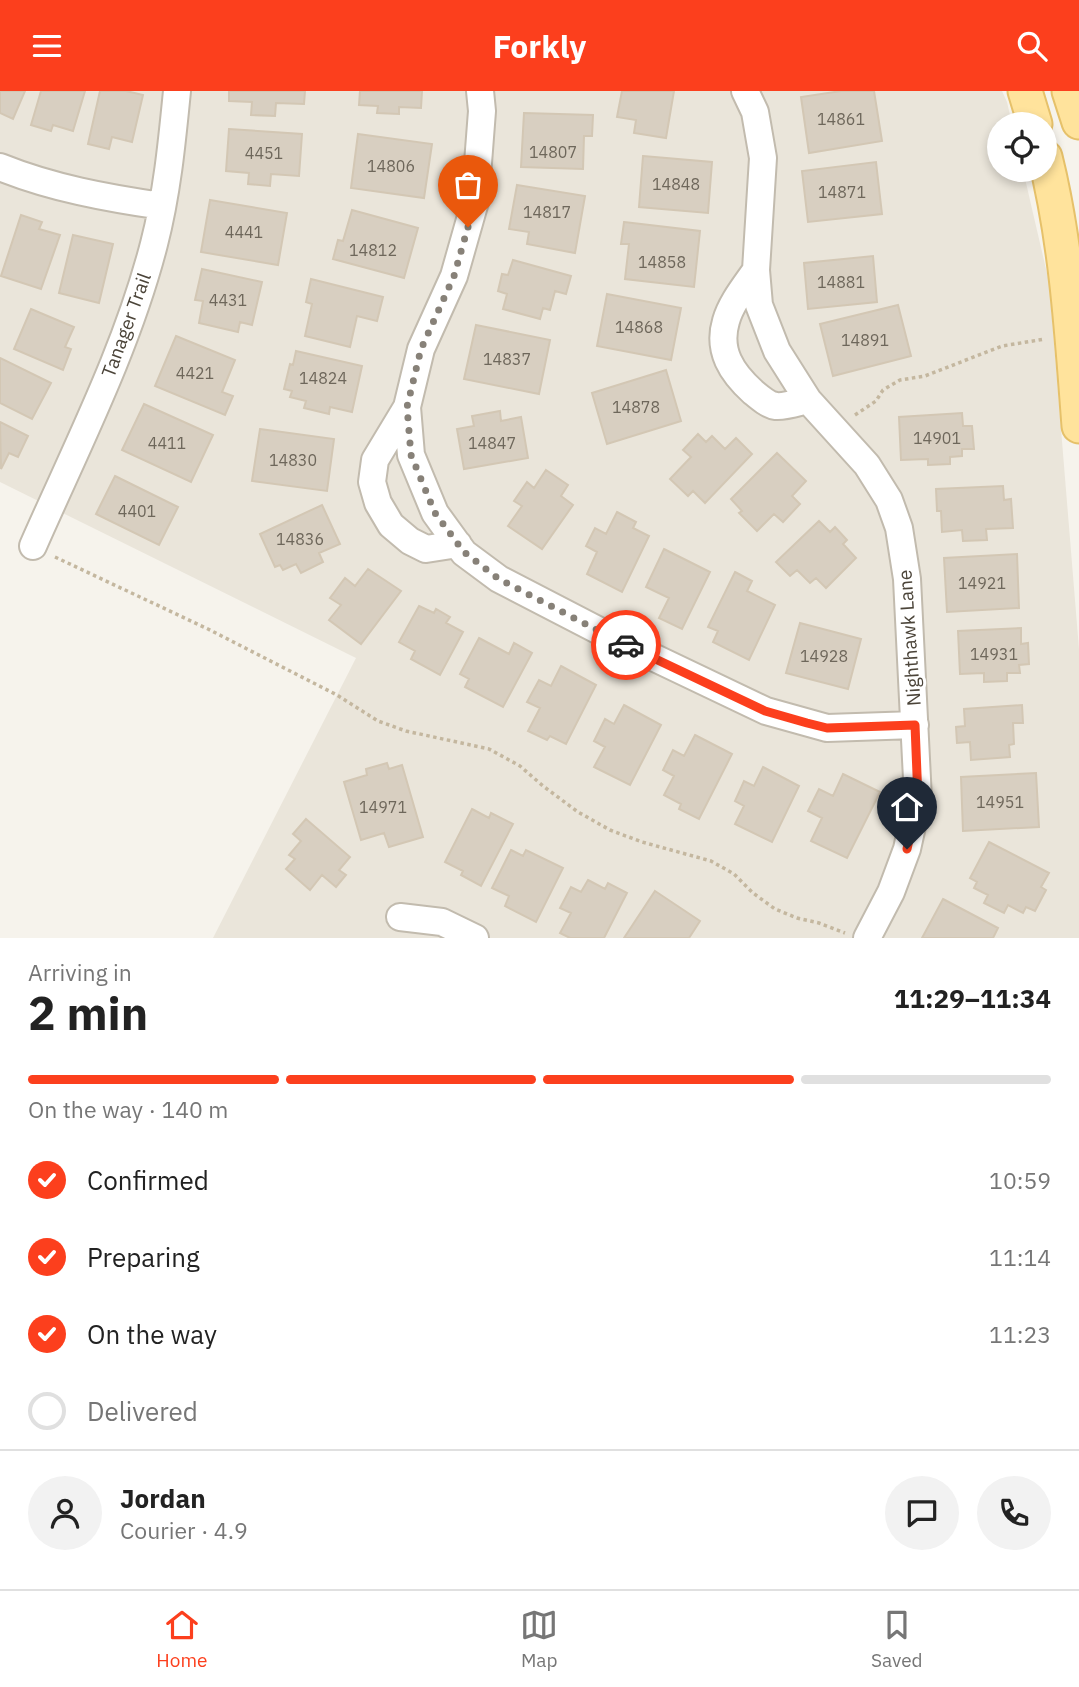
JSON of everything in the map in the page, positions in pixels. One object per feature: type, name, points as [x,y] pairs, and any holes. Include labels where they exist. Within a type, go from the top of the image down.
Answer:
[{"type":"main road","points":[[1024,91],[1031,112]]},
{"type":"main road","points":[[1069,91],[1079,123]]},
{"type":"main road","points":[[1051,182],[1058,215],[1071,251],[1079,426]]},
{"type":"street","name":"Tanager Trail","points":[[33,546],[136,306],[162,206],[177,91]]},
{"type":"street","points":[[458,544],[426,549],[418,545],[391,525],[378,503],[372,482],[375,460],[407,407],[421,349],[454,276],[475,202],[482,111],[480,91]]},
{"type":"street","name":"Nighthawk Lane","points":[[745,91],[755,112],[763,158],[756,270],[759,305],[777,351],[808,400],[867,465],[889,500],[896,519],[907,579],[918,799],[907,849],[891,892],[860,937]]},
{"type":"street","points":[[0,167],[61,187],[162,206]]},
{"type":"street","points":[[756,270],[734,302],[726,320],[722,341],[728,364],[742,382],[760,398],[776,406],[808,400]]},
{"type":"street","points":[[407,407],[411,455],[435,513],[464,552],[499,579],[613,638],[765,711],[827,728],[915,725]]},
{"type":"street","points":[[400,917],[442,922],[475,938]]},
{"type":"path","points":[[855,415],[876,401],[883,390],[901,380],[925,376],[1002,346],[1045,339]]},
{"type":"path","points":[[33,546],[208,629],[337,695],[378,721],[406,731],[489,749],[520,766],[578,812],[610,830],[711,861],[734,874],[753,893],[775,909],[860,937]]},
{"type":"shaded area","points":[[0,91],[1002,91],[1009,112],[987,112],[987,182],[1026,182],[1049,282],[1079,649],[1079,938],[213,938],[356,658],[0,482]]},
{"type":"building","points":[[0,91],[25,91],[13,119],[0,113]]},
{"type":"building","points":[[41,91],[85,91],[73,131],[53,125],[51,131],[31,125]]},
{"type":"building","points":[[100,91],[126,91],[143,95],[132,142],[112,137],[109,149],[88,144]]},
{"type":"building","points":[[229,91],[305,91],[304,104],[276,103],[275,116],[251,115],[252,102],[229,101]]},
{"type":"building","points":[[360,91],[422,91],[421,108],[399,107],[399,114],[377,113],[378,106],[359,105]]},
{"type":"building","points":[[622,91],[674,91],[666,138],[634,133],[636,120],[617,117]]},
{"type":"building","points":[[841,91],[874,91],[882,141],[809,153],[801,97]]},
{"type":"building","points":[[524,113],[593,115],[592,136],[584,136],[583,169],[521,167]]},
{"type":"building","points":[[229,129],[302,134],[299,176],[271,174],[270,186],[248,184],[249,173],[226,171]]},
{"type":"building","points":[[358,134],[432,144],[424,198],[351,188]]},
{"type":"building","points":[[643,156],[712,162],[708,213],[639,207]]},
{"type":"building","points":[[876,162],[882,214],[808,222],[802,171]]},
{"type":"building","points":[[517,185],[585,196],[575,253],[527,244],[529,232],[509,229]]},
{"type":"building","points":[[210,200],[287,213],[278,265],[201,252]]},
{"type":"building","points":[[352,210],[418,228],[404,278],[333,259],[338,240],[343,241]]},
{"type":"building","points":[[21,215],[42,222],[39,229],[60,235],[41,289],[1,276]]},
{"type":"building","points":[[624,222],[700,231],[694,287],[625,279],[629,244],[621,244]]},
{"type":"building","points":[[73,235],[113,244],[99,303],[59,293]]},
{"type":"building","points":[[873,256],[877,302],[808,309],[804,263]]},
{"type":"building","points":[[513,260],[571,276],[566,294],[555,291],[550,310],[543,308],[540,319],[503,309],[507,294],[498,291],[502,274],[508,275]]},
{"type":"building","points":[[202,269],[262,282],[252,325],[240,322],[238,332],[199,323],[203,301],[195,300]]},
{"type":"building","points":[[311,279],[383,297],[377,321],[357,316],[350,347],[305,336],[312,304],[306,302]]},
{"type":"building","points":[[607,294],[681,308],[671,360],[597,346]]},
{"type":"building","points":[[898,305],[911,356],[833,376],[820,324]]},
{"type":"building","points":[[31,309],[74,327],[65,347],[71,349],[63,370],[14,349]]},
{"type":"building","points":[[476,325],[550,340],[539,394],[464,379]]},
{"type":"building","points":[[176,336],[235,360],[222,392],[233,396],[225,415],[155,386]]},
{"type":"building","points":[[296,351],[362,366],[352,412],[330,407],[329,414],[304,408],[306,401],[290,397],[292,391],[284,389]]},
{"type":"building","points":[[0,358],[51,383],[32,419],[0,403]]},
{"type":"building","points":[[666,370],[681,421],[607,444],[592,393]]},
{"type":"building","points":[[144,404],[213,435],[191,482],[122,450]]},
{"type":"building","points":[[500,411],[501,421],[521,417],[528,458],[464,469],[457,429],[474,426],[472,416]]},
{"type":"building","points":[[962,413],[963,426],[972,426],[974,449],[962,449],[962,456],[950,457],[950,464],[928,465],[928,459],[901,460],[899,417]]},
{"type":"building","points":[[0,422],[28,436],[18,457],[9,453],[1,469]]},
{"type":"building","points":[[260,429],[334,439],[327,491],[252,481]]},
{"type":"building","points":[[698,434],[706,442],[712,436],[725,449],[736,438],[752,454],[705,503],[693,491],[688,496],[670,479],[691,457],[683,450]]},
{"type":"building","points":[[777,453],[806,481],[792,496],[800,504],[783,522],[774,514],[757,531],[739,513],[742,511],[731,499]]},
{"type":"building","points":[[546,470],[568,485],[561,496],[573,505],[542,549],[508,526],[522,506],[514,501],[527,482],[534,488]]},
{"type":"building","points":[[115,476],[178,507],[159,545],[96,514]]},
{"type":"building","points":[[1003,486],[1004,500],[1011,499],[1013,528],[986,529],[987,540],[963,541],[962,530],[942,532],[936,489]]},
{"type":"building","points":[[322,505],[340,544],[319,553],[323,562],[301,573],[296,564],[283,570],[280,565],[275,567],[260,534]]},
{"type":"building","points":[[617,512],[636,522],[633,528],[649,536],[622,592],[587,574],[597,552],[586,546],[595,528],[606,534]]},
{"type":"building","points":[[819,521],[830,532],[835,527],[847,540],[843,544],[856,558],[826,588],[816,578],[810,583],[797,570],[790,576],[776,562]]},
{"type":"building","points":[[664,549],[710,572],[682,629],[659,618],[669,598],[646,587]]},
{"type":"building","points":[[1017,554],[1019,608],[947,612],[944,558]]},
{"type":"building","points":[[368,569],[401,591],[361,644],[329,620],[341,605],[330,598],[345,578],[355,586]]},
{"type":"building","points":[[735,572],[752,581],[747,591],[775,605],[749,660],[713,642],[718,631],[708,627]]},
{"type":"building","points":[[419,606],[434,613],[436,609],[450,617],[446,623],[463,632],[440,675],[411,659],[415,651],[399,642]]},
{"type":"building","points":[[800,623],[861,639],[848,689],[786,673]]},
{"type":"building","points":[[1021,628],[1021,644],[1028,643],[1029,664],[1019,665],[1020,673],[1007,673],[1007,681],[984,682],[984,673],[960,674],[958,631]]},
{"type":"building","points":[[479,638],[509,654],[514,643],[532,653],[503,707],[465,687],[469,679],[460,674]]},
{"type":"building","points":[[561,666],[596,685],[566,744],[550,736],[547,740],[528,731],[540,708],[527,702],[539,680],[551,686]]},
{"type":"building","points":[[624,705],[661,725],[630,785],[594,767],[605,747],[594,741],[605,719],[614,724]]},
{"type":"building","points":[[1022,705],[1023,723],[1013,723],[1014,744],[1009,745],[1010,757],[971,760],[970,742],[957,743],[956,727],[965,726],[964,709]]},
{"type":"building","points":[[695,735],[732,754],[699,819],[679,809],[681,804],[664,795],[674,776],[663,770],[673,750],[684,756]]},
{"type":"building","points":[[387,763],[389,769],[402,765],[423,837],[389,847],[384,833],[361,840],[344,782],[367,775],[366,769]]},
{"type":"building","points":[[763,767],[799,786],[772,842],[735,824],[744,806],[735,801],[744,781],[754,786]]},
{"type":"building","points":[[1036,773],[1039,827],[963,831],[961,777]]},
{"type":"building","points":[[843,774],[880,792],[847,858],[811,841],[822,818],[808,811],[819,789],[833,796]]},
{"type":"building","points":[[472,809],[489,818],[491,813],[513,824],[481,886],[461,875],[463,871],[445,862]]},
{"type":"building","points":[[306,819],[350,857],[339,870],[346,875],[336,887],[322,875],[310,890],[286,869],[295,859],[289,855],[301,841],[293,834]]},
{"type":"building","points":[[989,842],[1049,873],[1041,887],[1046,890],[1035,911],[1026,907],[1023,913],[1008,905],[1004,913],[984,903],[988,895],[974,888],[977,882],[970,878]]},
{"type":"building","points":[[511,850],[523,856],[526,850],[563,868],[536,922],[505,906],[509,896],[492,888]]},
{"type":"building","points":[[588,880],[605,889],[608,883],[627,893],[604,938],[570,938],[560,933],[571,913],[560,908],[571,887],[581,892]]},
{"type":"building","points":[[655,891],[700,921],[689,938],[624,938]]},
{"type":"building","points":[[943,899],[998,928],[993,938],[922,938]]},
{"type":"way so far","points":[[468,227],[454,276],[421,349],[407,407],[411,455],[435,513],[464,552],[499,579],[626,645]]},
{"type":"route","points":[[626,645],[765,711],[807,723],[827,728],[915,725],[918,799],[907,849]]}]
